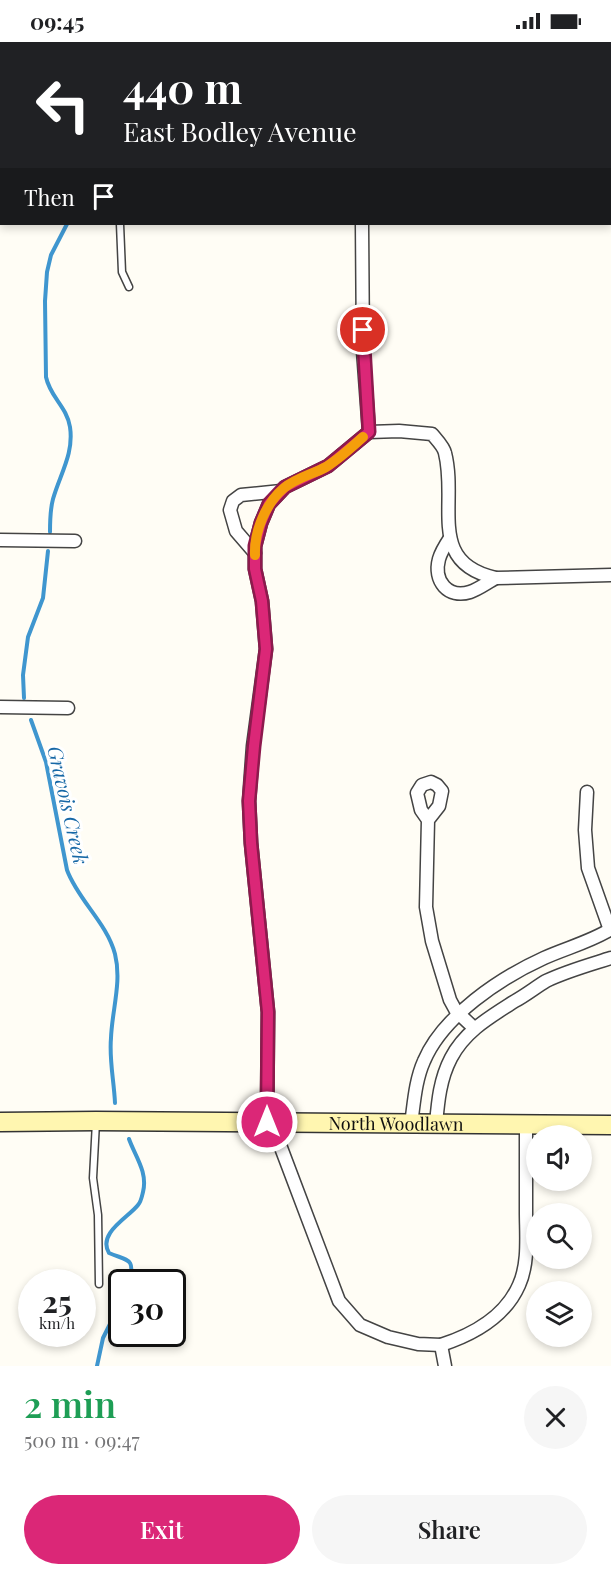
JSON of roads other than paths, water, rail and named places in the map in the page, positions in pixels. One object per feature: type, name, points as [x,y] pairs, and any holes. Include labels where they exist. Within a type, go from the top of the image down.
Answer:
[{"type":"street","points":[[362,225],[363,351],[369,432]]},
{"type":"street","points":[[526,1191],[526,1253],[519,1284],[504,1307],[487,1324],[441,1345],[418,1344],[388,1337],[360,1325],[339,1301],[279,1144],[267,1122],[268,1012],[249,801],[266,649],[255,546],[269,504],[285,487],[328,466],[369,432],[399,430],[432,434],[445,451],[449,484],[450,538],[454,552],[465,565],[480,574],[496,578],[611,575]]},
{"type":"street","points":[[255,553],[236,531],[230,510],[233,501],[241,495],[281,491]]},
{"type":"street","points":[[450,538],[439,558],[438,576],[441,586],[457,593],[470,592],[496,578]]},
{"type":"street","points":[[0,540],[75,541]]},
{"type":"street","points":[[0,707],[68,708]]},
{"type":"street","points":[[411,1124],[424,1061],[440,1035],[458,1013],[526,967],[592,940],[610,930],[588,868],[585,830],[587,792]]},
{"type":"street","points":[[428,820],[426,907],[432,941],[450,1000],[458,1013],[474,1029]]},
{"type":"street","points":[[436,1124],[444,1072],[458,1045],[474,1029],[546,981],[611,958]]},
{"type":"street","name":"North Woodlawn","points":[[0,1122],[526,1125]]},
{"type":"street","name":"North Woodlawn","points":[[592,1125],[611,1125]]},
{"type":"street","points":[[441,1345],[445,1366]]},
{"type":"lane","points":[[120,225],[122,272],[129,287]]},
{"type":"lane","points":[[96,1121],[93,1178],[98,1215],[99,1284]]},
{"type":"waterway","name":"Gravois Creek","points":[[50,532],[52,503],[66,464],[71,437],[68,420],[46,377],[45,301],[51,255],[66,225]]},
{"type":"waterway","name":"Gravois Creek","points":[[24,698],[23,675],[28,637],[43,598],[48,551]]},
{"type":"waterway","name":"Gravois Creek","points":[[31,720],[46,762],[67,870],[78,891],[106,932],[115,954],[117,986],[111,1046],[115,1103]]},
{"type":"waterway","name":"Gravois Creek","points":[[129,1139],[144,1178],[143,1192],[139,1204],[111,1232],[106,1246],[109,1253],[128,1261],[131,1269]]},
{"type":"waterway","name":"Gravois Creek","points":[[97,1366],[103,1338],[108,1328]]}]
